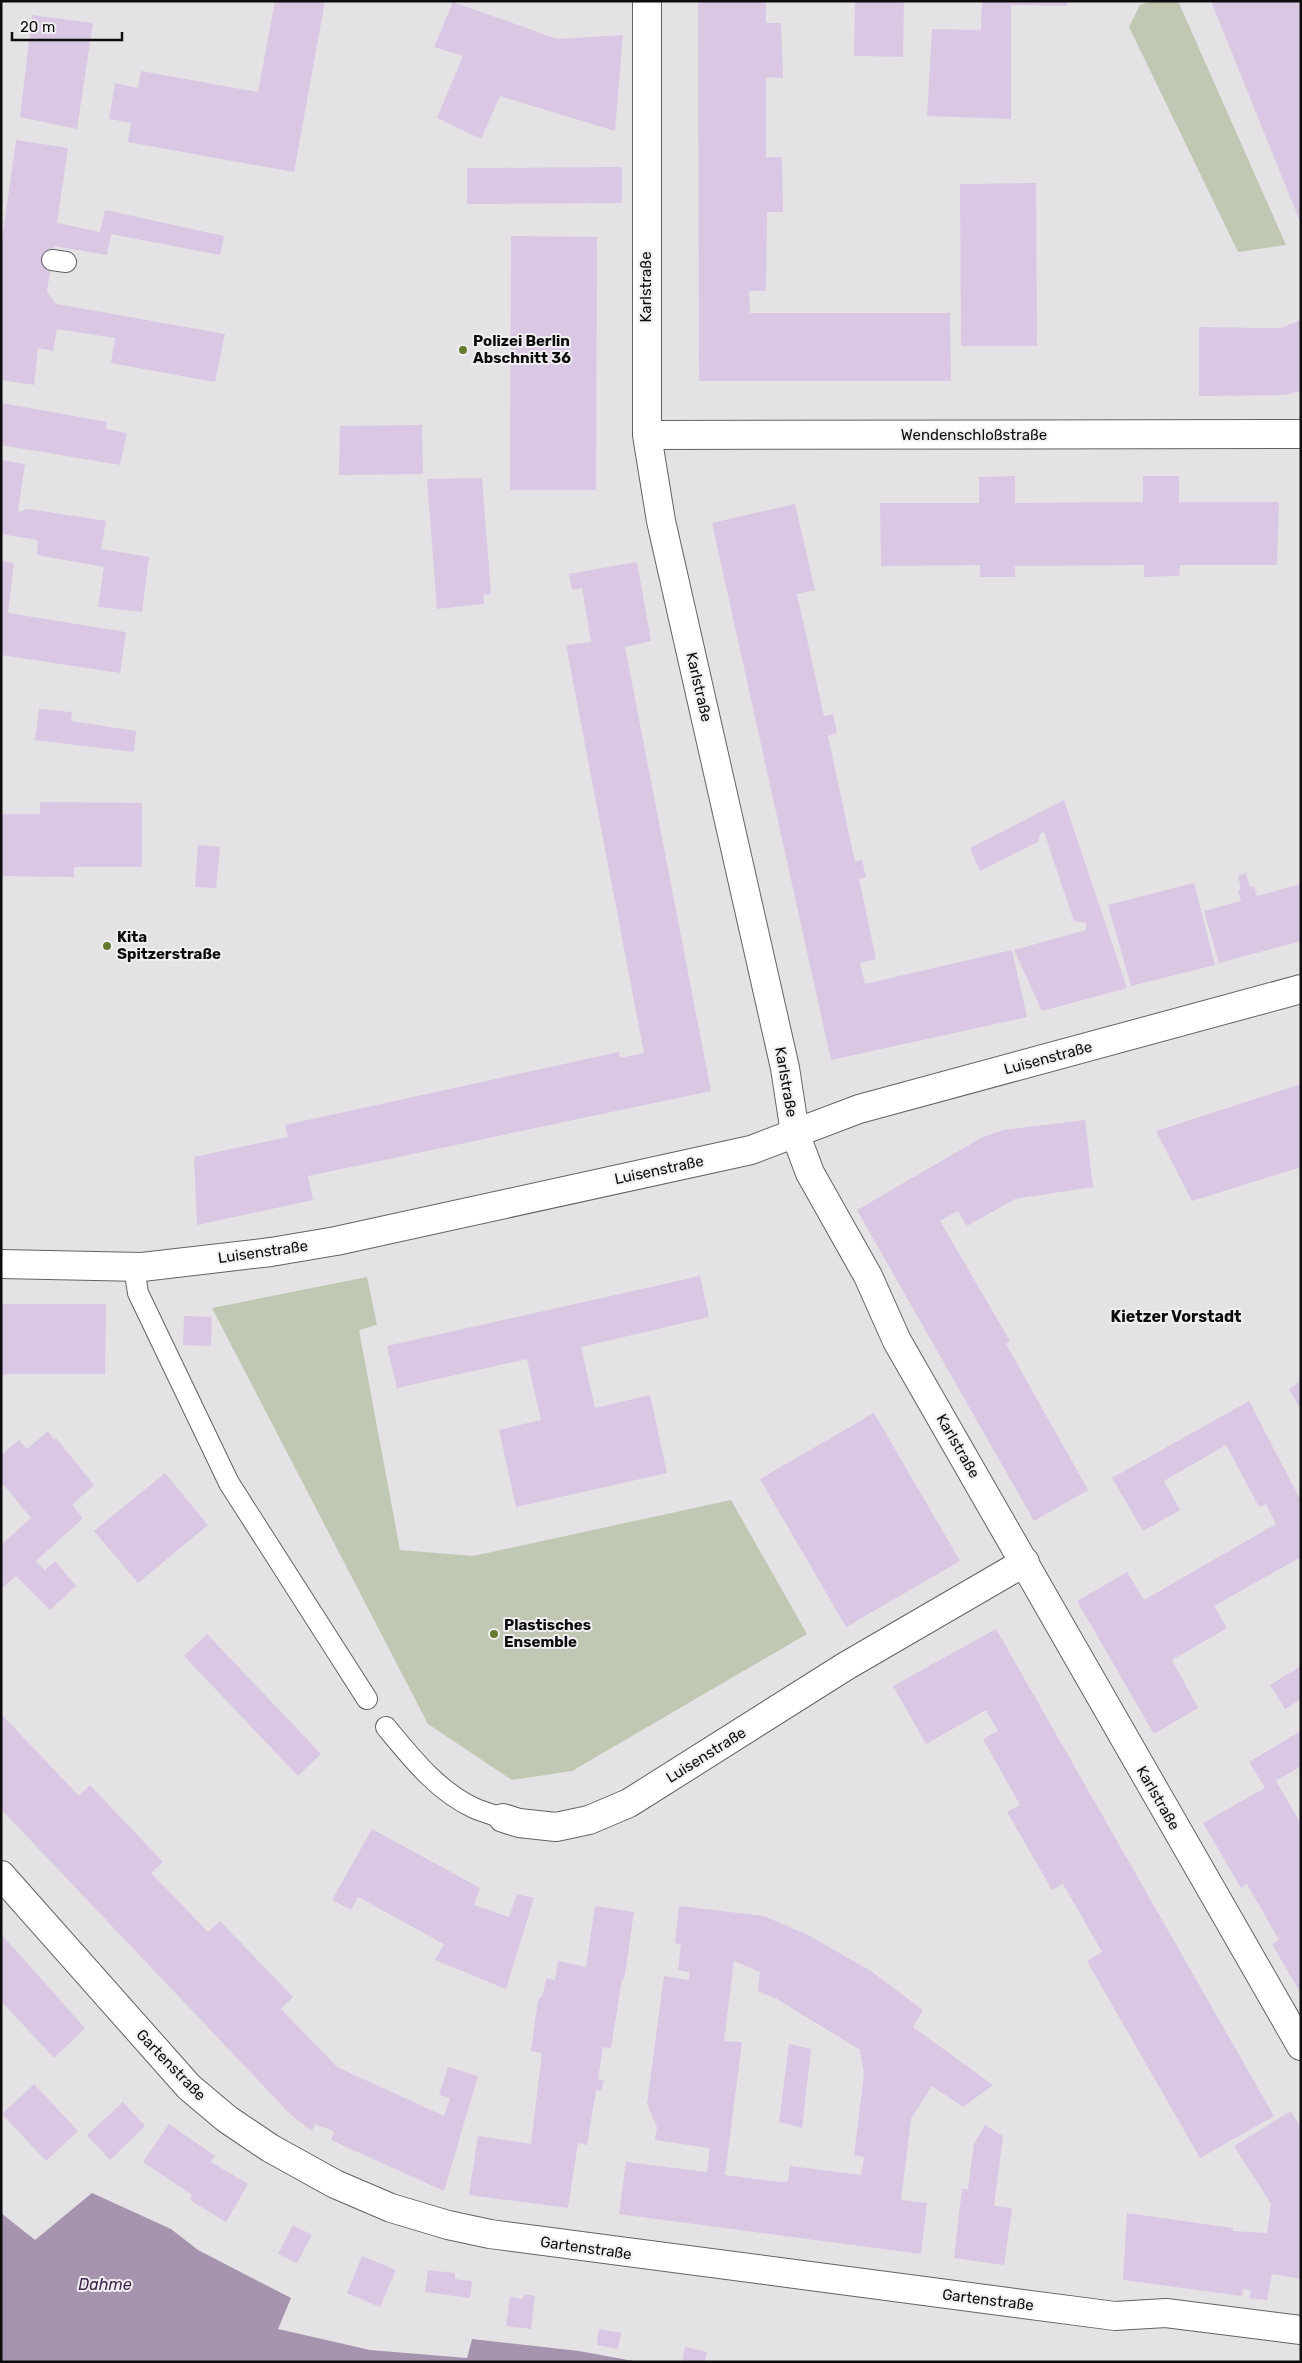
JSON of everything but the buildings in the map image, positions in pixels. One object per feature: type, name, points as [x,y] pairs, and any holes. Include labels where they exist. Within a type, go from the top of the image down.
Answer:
[{"type":"street","name":"Karlstraße","points":[[647,1],[647,435],[653,484],[785,1068],[795,1133],[810,1173],[868,1276],[897,1341],[1301,2046]]},
{"type":"street","name":"Wendenschloßstraße","points":[[647,435],[1301,434]]},
{"type":"street","name":"Luisenstraße","points":[[1,1264],[134,1268],[271,1252],[336,1241],[751,1150],[859,1109],[1301,989]]},
{"type":"street","name":"Luisenstraße","points":[[503,1818],[519,1823],[556,1827],[589,1820],[629,1803],[846,1666],[1025,1562]]},
{"type":"street","name":"Gartenstraße","points":[[1,1875],[189,2087],[227,2119],[270,2148],[335,2184],[391,2208],[448,2225],[490,2234],[613,2252],[1115,2316],[1166,2313],[1301,2330]]},
{"type":"lane","points":[[134,1268],[138,1293],[229,1483],[367,1699]]},
{"type":"lane","name":"Luisenstraße","points":[[386,1727],[422,1769],[452,1795],[474,1808],[503,1818]]},
{"type":"green space","points":[[1151,1],[1178,1],[1286,245],[1238,252],[1129,27],[1140,5]]},
{"type":"green space","points":[[367,1277],[377,1325],[359,1330],[400,1550],[473,1556],[731,1500],[807,1634],[572,1771],[512,1780],[428,1724],[212,1308]]},
{"type":"water","name":"Dahme","points":[[92,2193],[171,2229],[198,2250],[291,2298],[278,2329],[370,2350],[467,2358],[472,2339],[579,2351],[639,2362],[1,2362],[1,2213],[35,2240]]},
{"type":"place","name":"Polizei Berlin Abschnitt 36","points":[[463,350]]},
{"type":"place","name":"Kita Spitzerstraße","points":[[107,946]]},
{"type":"place","name":"Plastisches Ensemble","points":[[494,1634]]},
{"type":"district","name":"Kietzer Vorstadt","points":[[1176,1316]]}]
